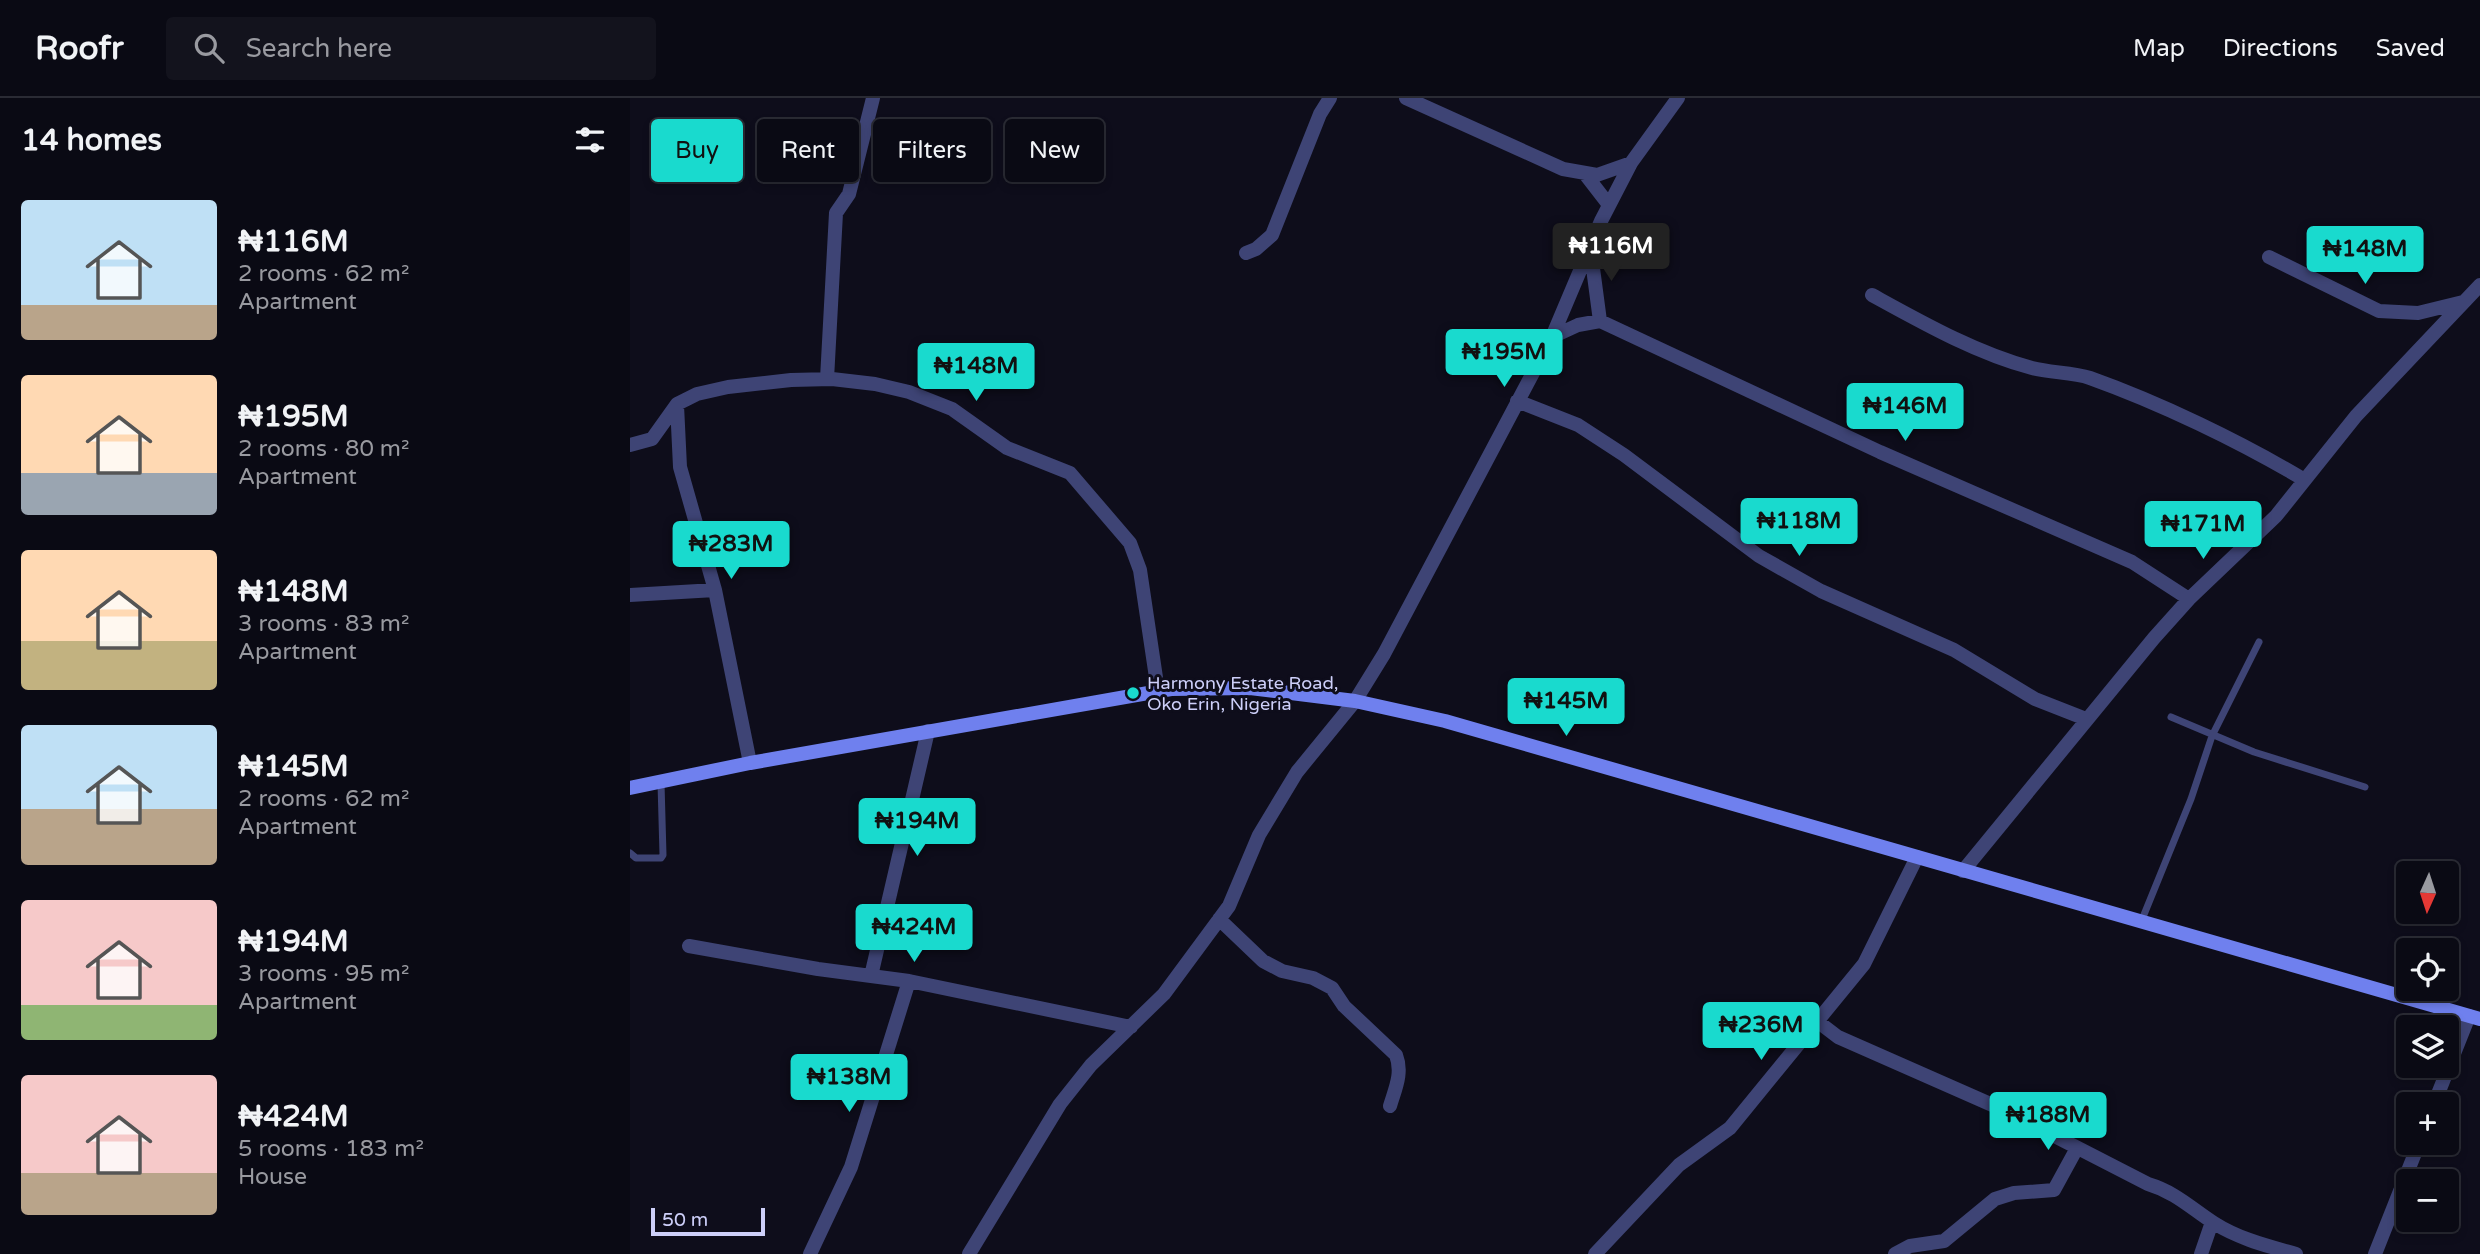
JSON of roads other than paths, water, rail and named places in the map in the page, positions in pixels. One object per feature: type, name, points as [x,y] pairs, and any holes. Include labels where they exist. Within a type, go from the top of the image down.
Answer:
[{"type":"street","points":[[827,379],[836,213],[849,194],[873,98]]},
{"type":"street","points":[[1246,253],[1256,249],[1272,235],[1320,114],[1330,98]]},
{"type":"street","points":[[1406,98],[1491,137],[1521,147],[1563,169],[1585,174],[1609,173],[1631,163]]},
{"type":"street","points":[[972,1253],[1060,1104],[1091,1065],[1164,994],[1219,919],[1238,888],[1259,835],[1297,772],[1355,701],[1415,597],[1552,337],[1609,205],[1631,163],[1678,98]]},
{"type":"street","points":[[1585,174],[1609,205]]},
{"type":"street","points":[[1591,249],[1600,321]]},
{"type":"street","points":[[2269,257],[2379,311],[2418,313],[2464,302]]},
{"type":"street","points":[[1964,871],[2085,719],[2189,599],[2276,516],[2356,416],[2480,285]]},
{"type":"street","points":[[1872,295],[1927,325],[1981,349],[2031,368],[2086,377],[2124,391],[2260,454],[2303,479]]},
{"type":"street","points":[[1552,337],[1578,325],[1600,321],[1880,452],[2132,562],[2189,599]]},
{"type":"street","points":[[630,444],[652,439],[659,433],[677,404],[697,394],[728,387],[827,379],[875,384],[952,409],[1007,448],[1070,473],[1130,543],[1140,570],[1158,691]]},
{"type":"street","points":[[1517,401],[1578,425],[1624,454],[1759,556],[1821,591],[1954,650],[2035,699],[2085,719]]},
{"type":"street","points":[[677,404],[680,467],[715,590],[750,763]]},
{"type":"street","points":[[630,595],[715,590]]},
{"type":"street","points":[[630,788],[750,763],[1158,691],[1250,688],[1355,701],[1445,721],[2474,1018],[2440,1092]]},
{"type":"street","points":[[871,976],[928,731]]},
{"type":"street","points":[[1599,1253],[1679,1165],[1730,1128],[1864,964],[1917,858]]},
{"type":"street","points":[[1219,919],[1264,961],[1282,971],[1313,978],[1332,988],[1344,1006],[1396,1055],[1400,1065],[1399,1079],[1390,1106]]},
{"type":"street","points":[[689,946],[909,981],[1131,1027]]},
{"type":"street","points":[[810,1254],[851,1167],[909,981]]},
{"type":"street","points":[[1817,1021],[1838,1037],[1995,1106],[2148,1184],[2169,1190],[2212,1222],[2243,1238],[2296,1254]]},
{"type":"street","points":[[1895,1254],[1910,1246],[1944,1241],[1995,1199],[2014,1193],[2054,1190],[2077,1148]]},
{"type":"street","points":[[2375,1254],[2414,1155]]},
{"type":"street","points":[[2201,1254],[2212,1222]]},
{"type":"lane","points":[[2140,923],[2191,799],[2212,736],[2259,642]]},
{"type":"lane","points":[[2171,717],[2212,736],[2365,786]]},
{"type":"lane","points":[[630,853],[636,858],[661,858],[663,855],[661,783]]},
{"type":"place","name":"Harmony Estate Road, Oko Erin, Nigeria","points":[[1133,693]]}]
